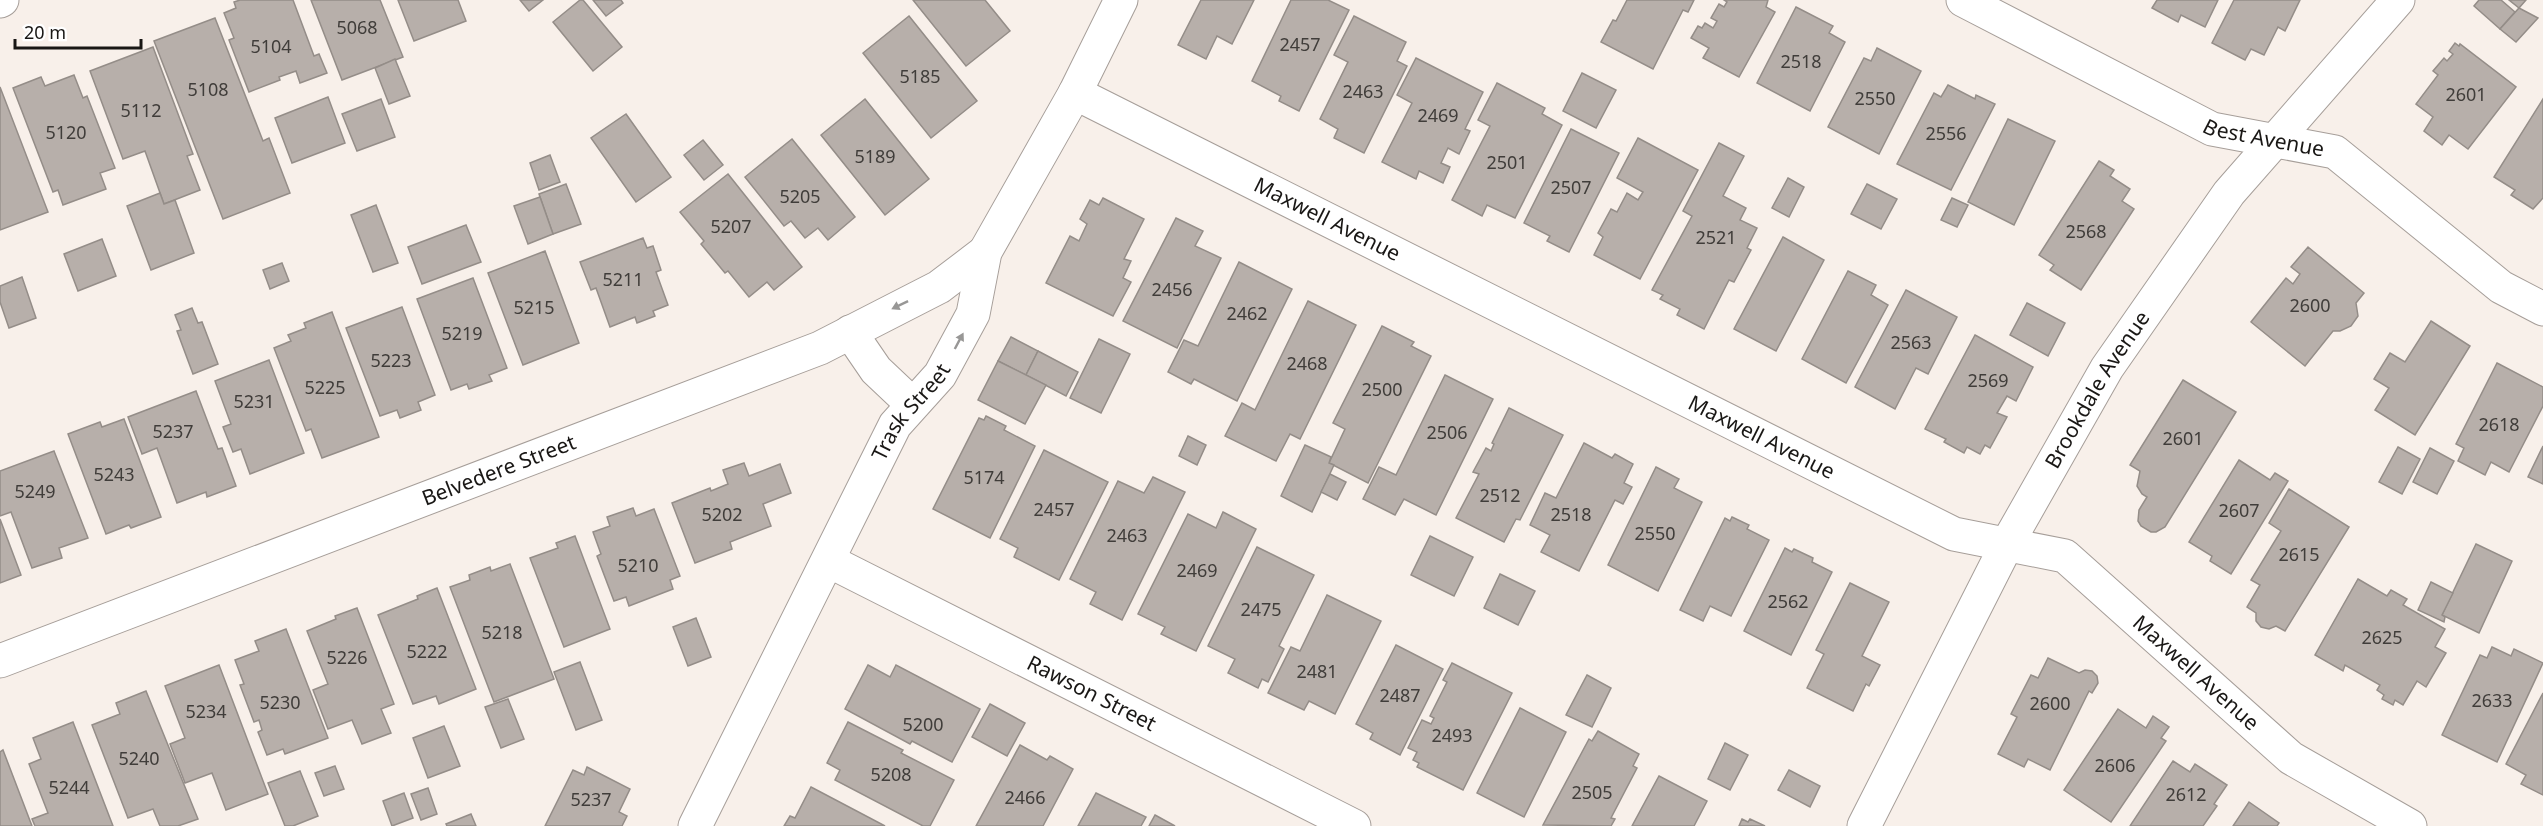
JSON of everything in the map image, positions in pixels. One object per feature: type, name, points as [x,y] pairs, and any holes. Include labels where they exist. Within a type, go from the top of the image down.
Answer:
[{"type":"street","name":"Trask Street","points":[[695,826],[895,425],[940,375],[973,314],[985,252],[1075,93],[1122,0]]},
{"type":"street","name":"Best Avenue","points":[[1963,0],[2212,129],[2335,152],[2501,287],[2543,309]]},
{"type":"street","name":"Brookdale Avenue","points":[[1864,826],[2007,544],[2107,368],[2229,193],[2398,0]]},
{"type":"street","name":"Maxwell Avenue","points":[[1075,93],[1954,534],[2065,556],[2291,758],[2410,826]]},
{"type":"street","name":"Belvedere Street","points":[[0,661],[809,352],[939,286],[985,252]]},
{"type":"street","points":[[850,332],[876,370],[912,404]]},
{"type":"street","name":"Rawson Street","points":[[829,561],[1354,826]]},
{"type":"building","points":[[293,0],[314,56],[319,54],[327,73],[300,83],[296,71],[249,92],[229,40],[234,38],[224,13],[236,8],[234,2]]},
{"type":"building","points":[[311,0],[380,0],[403,57],[342,80]]},
{"type":"building","points":[[398,0],[458,0],[466,21],[414,41]]},
{"type":"building","points":[[520,0],[543,0],[529,11]]},
{"type":"building","points":[[583,0],[622,47],[593,71],[553,22]]},
{"type":"building","points":[[593,0],[621,0],[623,3],[606,16]]},
{"type":"building","points":[[913,0],[985,0],[1010,31],[966,66]]},
{"type":"building","points":[[1201,0],[1254,0],[1232,44],[1217,36],[1206,59],[1178,45]]},
{"type":"building","points":[[1291,0],[1328,0],[1349,10],[1299,111],[1279,101],[1281,96],[1252,81]]},
{"type":"building","points":[[1627,0],[1694,0],[1688,12],[1683,10],[1653,69],[1601,42]]},
{"type":"building","points":[[1724,0],[1768,0],[1766,7],[1775,12],[1739,77],[1703,58],[1709,48],[1691,38],[1698,26],[1702,28],[1705,23],[1713,28],[1717,21],[1711,18],[1719,4],[1724,7],[1727,2]]},
{"type":"building","points":[[2157,0],[2218,0],[2205,27],[2181,15],[2178,22],[2152,8]]},
{"type":"building","points":[[2234,0],[2300,0],[2285,31],[2278,27],[2264,55],[2251,49],[2245,60],[2212,43]]},
{"type":"building","points":[[2479,0],[2501,0],[2515,12],[2500,29],[2474,6]]},
{"type":"building","points":[[2509,0],[2526,0],[2519,8]]},
{"type":"building","points":[[1796,7],[1833,26],[1829,33],[1845,42],[1810,111],[1757,83]]},
{"type":"building","points":[[2519,8],[2538,18],[2516,42],[2500,29]]},
{"type":"building","points":[[909,16],[977,101],[931,138],[863,53]]},
{"type":"building","points":[[1354,16],[1406,42],[1397,61],[1407,66],[1364,153],[1334,138],[1338,129],[1320,119],[1348,62],[1334,55]]},
{"type":"building","points":[[215,18],[263,141],[269,138],[290,193],[223,219],[154,41]]},
{"type":"building","points":[[2455,43],[2459,46],[2460,44],[2516,87],[2468,149],[2449,135],[2442,145],[2424,131],[2433,117],[2416,104],[2438,75],[2433,71],[2444,58],[2447,61],[2453,54],[2449,51]]},
{"type":"building","points":[[153,47],[193,154],[187,156],[200,190],[164,204],[145,151],[123,159],[90,71]]},
{"type":"building","points":[[1877,48],[1921,71],[1879,154],[1828,127],[1864,58],[1871,61]]},
{"type":"building","points":[[1416,58],[1483,92],[1465,129],[1470,131],[1459,154],[1448,148],[1441,163],[1450,167],[1443,183],[1419,171],[1416,179],[1382,162],[1412,103],[1397,95]]},
{"type":"building","points":[[395,59],[410,96],[389,104],[375,68]]},
{"type":"building","points":[[1582,73],[1616,90],[1596,128],[1563,111]]},
{"type":"building","points":[[74,75],[83,98],[87,96],[115,168],[100,173],[106,189],[63,205],[58,190],[53,192],[13,88],[41,77],[45,86]]},
{"type":"building","points":[[1497,83],[1545,108],[1542,114],[1562,125],[1515,218],[1487,205],[1482,216],[1452,200],[1490,126],[1478,120]]},
{"type":"building","points":[[1948,85],[1975,99],[1976,95],[1995,104],[1951,190],[1897,164],[1934,93],[1941,97]]},
{"type":"building","points":[[0,87],[48,212],[0,230]]},
{"type":"building","points":[[328,97],[345,143],[292,163],[275,118]]},
{"type":"building","points":[[381,99],[395,137],[357,151],[342,114]]},
{"type":"building","points":[[865,99],[929,179],[885,215],[821,135]]},
{"type":"building","points":[[2543,99],[2543,198],[2533,209],[2511,195],[2515,190],[2494,177]]},
{"type":"building","points":[[626,114],[671,177],[636,202],[591,138]]},
{"type":"building","points":[[2008,119],[2055,141],[2014,225],[1968,202]]},
{"type":"building","points":[[1571,129],[1619,153],[1569,252],[1547,241],[1550,236],[1524,223]]},
{"type":"building","points":[[1638,138],[1698,170],[1640,279],[1594,255],[1603,237],[1598,233],[1611,209],[1617,212],[1627,193],[1638,200],[1643,192],[1617,178]]},
{"type":"building","points":[[792,139],[855,217],[828,240],[818,228],[805,238],[791,221],[784,226],[745,177]]},
{"type":"building","points":[[703,140],[723,165],[704,180],[684,155]]},
{"type":"building","points":[[1719,143],[1744,156],[1723,196],[1746,208],[1740,220],[1757,228],[1747,248],[1751,250],[1734,282],[1729,280],[1704,329],[1677,315],[1680,309],[1660,299],[1663,295],[1652,290],[1692,216],[1683,211]]},
{"type":"building","points":[[550,155],[560,182],[539,190],[530,163]]},
{"type":"building","points":[[2099,161],[2114,170],[2110,176],[2130,189],[2122,201],[2134,209],[2081,290],[2050,270],[2054,265],[2039,255]]},
{"type":"building","points":[[728,174],[802,267],[774,290],[767,282],[749,297],[728,271],[725,273],[701,244],[704,241],[680,212]]},
{"type":"building","points":[[1788,178],[1804,187],[1789,217],[1772,208]]},
{"type":"building","points":[[566,184],[581,224],[553,234],[539,194]]},
{"type":"building","points":[[1867,184],[1897,199],[1881,229],[1851,214]]},
{"type":"building","points":[[160,193],[164,204],[175,200],[194,253],[151,270],[127,206]]},
{"type":"building","points":[[540,197],[553,234],[528,244],[514,206]]},
{"type":"building","points":[[1103,198],[1144,219],[1124,259],[1131,261],[1123,278],[1131,282],[1113,316],[1046,283],[1070,236],[1079,241],[1087,224],[1080,219],[1090,200],[1099,205]]},
{"type":"building","points":[[1952,198],[1968,205],[1957,227],[1941,220]]},
{"type":"building","points":[[376,205],[398,263],[373,272],[351,215]]},
{"type":"building","points":[[1176,218],[1203,231],[1195,246],[1221,258],[1177,348],[1123,321]]},
{"type":"building","points":[[466,225],[481,262],[422,284],[408,247]]},
{"type":"building","points":[[1783,237],[1824,260],[1776,351],[1734,329]]},
{"type":"building","points":[[643,238],[647,248],[653,246],[661,270],[656,272],[668,305],[653,311],[655,316],[637,323],[635,317],[610,327],[596,288],[591,290],[580,262]]},
{"type":"building","points":[[102,239],[116,276],[78,291],[64,254]]},
{"type":"building","points":[[2308,247],[2364,293],[2356,303],[2358,316],[2351,326],[2340,331],[2333,331],[2305,366],[2251,322],[2286,278],[2293,284],[2300,274],[2291,267]]},
{"type":"building","points":[[545,251],[579,343],[523,365],[488,273]]},
{"type":"building","points":[[1239,262],[1292,289],[1237,401],[1194,379],[1191,384],[1168,372],[1184,340],[1198,346]]},
{"type":"building","points":[[282,263],[289,281],[270,289],[263,270]]},
{"type":"building","points":[[1848,271],[1876,285],[1871,295],[1888,305],[1846,383],[1802,359]]},
{"type":"building","points":[[22,277],[36,318],[9,328],[0,302],[0,286]]},
{"type":"building","points":[[473,278],[507,368],[489,375],[492,381],[469,389],[467,384],[451,390],[417,299]]},
{"type":"building","points":[[1906,290],[1957,317],[1928,374],[1916,368],[1895,409],[1855,387]]},
{"type":"building","points":[[1308,301],[1356,325],[1300,439],[1290,434],[1276,461],[1225,436],[1242,403],[1255,410]]},
{"type":"building","points":[[2027,303],[2065,323],[2048,356],[2010,335]]},
{"type":"building","points":[[402,307],[435,395],[418,402],[421,410],[400,418],[397,410],[380,416],[346,328]]},
{"type":"building","points":[[192,308],[198,323],[202,322],[218,364],[193,374],[177,331],[181,330],[175,315]]},
{"type":"building","points":[[332,312],[379,437],[322,458],[311,429],[306,431],[274,348],[291,341],[288,335],[306,328],[304,323]]},
{"type":"building","points":[[2431,321],[2470,346],[2415,435],[2375,410],[2389,388],[2374,379],[2390,353],[2405,362]]},
{"type":"building","points":[[1382,326],[1414,342],[1411,346],[1431,356],[1368,483],[1329,463],[1345,429],[1333,423]]},
{"type":"building","points":[[1975,335],[2033,367],[2016,401],[2007,396],[1997,413],[2007,417],[1990,448],[1985,445],[1980,454],[1967,447],[1964,453],[1944,442],[1946,439],[1925,429]]},
{"type":"building","points":[[1011,337],[1038,351],[1026,375],[998,361]]},
{"type":"building","points":[[1099,339],[1130,354],[1101,413],[1070,398]]},
{"type":"building","points":[[1038,351],[1078,372],[1066,396],[1026,375]]},
{"type":"building","points":[[269,360],[304,453],[250,474],[241,449],[233,452],[223,427],[231,424],[215,381]]},
{"type":"building","points":[[998,361],[1046,385],[1025,424],[978,400]]},
{"type":"building","points":[[2497,363],[2543,387],[2543,406],[2509,472],[2491,462],[2485,475],[2458,461],[2464,448],[2456,444]]},
{"type":"building","points":[[1445,375],[1493,399],[1436,515],[1404,499],[1395,515],[1363,499],[1379,467],[1396,475]]},
{"type":"building","points":[[2183,380],[2236,412],[2165,527],[2151,532],[2141,526],[2138,521],[2139,510],[2147,497],[2137,486],[2140,471],[2130,465]]},
{"type":"building","points":[[196,391],[218,449],[222,448],[236,486],[207,497],[206,492],[177,503],[157,448],[142,454],[128,417]]},
{"type":"building","points":[[1509,408],[1563,435],[1520,520],[1516,519],[1504,542],[1456,518],[1479,474],[1473,472],[1486,448],[1491,451],[1494,444],[1492,443]]},
{"type":"building","points":[[986,416],[1006,426],[1004,430],[1035,446],[990,538],[933,509],[979,418],[984,420]]},
{"type":"building","points":[[124,419],[161,517],[131,528],[129,525],[106,534],[68,434],[100,422],[102,427]]},
{"type":"building","points":[[1188,436],[1206,445],[1197,465],[1179,456]]},
{"type":"building","points":[[1584,443],[1612,458],[1615,454],[1633,464],[1624,483],[1632,487],[1623,504],[1615,500],[1579,571],[1541,552],[1550,535],[1530,525],[1545,493],[1556,498]]},
{"type":"building","points":[[1305,445],[1331,457],[1329,463],[1334,465],[1312,512],[1281,496]]},
{"type":"building","points":[[2543,446],[2543,484],[2528,477]]},
{"type":"building","points":[[2398,447],[2420,459],[2402,494],[2379,482]]},
{"type":"building","points":[[2430,448],[2454,461],[2437,494],[2413,482]]},
{"type":"building","points":[[1044,450],[1108,482],[1059,580],[1014,557],[1018,548],[1000,539]]},
{"type":"building","points":[[54,451],[88,538],[59,548],[62,558],[32,568],[11,512],[0,516],[0,471]]},
{"type":"building","points":[[2239,460],[2270,480],[2275,473],[2288,481],[2231,574],[2210,561],[2212,556],[2189,542]]},
{"type":"building","points":[[744,463],[749,476],[780,464],[791,493],[763,504],[771,526],[730,542],[732,549],[695,563],[672,503],[710,488],[711,491],[728,484],[723,470]]},
{"type":"building","points":[[1656,467],[1679,479],[1674,488],[1702,502],[1658,591],[1608,565]]},
{"type":"building","points":[[1330,474],[1346,482],[1337,500],[1321,492]]},
{"type":"building","points":[[1153,477],[1185,492],[1122,620],[1090,604],[1096,592],[1070,579],[1118,481],[1144,493]]},
{"type":"building","points":[[2289,489],[2349,527],[2285,631],[2276,626],[2269,629],[2261,627],[2256,621],[2256,613],[2247,607],[2260,585],[2251,580],[2281,531],[2269,523]]},
{"type":"building","points":[[633,508],[636,516],[654,509],[680,576],[670,580],[673,589],[629,606],[626,597],[614,601],[597,556],[601,554],[593,532],[610,526],[607,517]]},
{"type":"building","points":[[1223,512],[1256,529],[1196,651],[1161,634],[1165,627],[1138,614],[1188,514],[1216,528]]},
{"type":"building","points":[[1732,517],[1749,525],[1747,529],[1769,540],[1731,616],[1710,606],[1703,621],[1680,610],[1725,518],[1730,521]]},
{"type":"building","points":[[0,519],[21,575],[0,583]]},
{"type":"building","points":[[575,536],[610,629],[564,647],[530,558],[558,548],[556,543]]},
{"type":"building","points":[[1430,536],[1473,557],[1454,596],[1411,575]]},
{"type":"building","points":[[2476,544],[2512,561],[2479,633],[2442,615]]},
{"type":"building","points":[[1257,547],[1314,575],[1279,646],[1284,649],[1268,682],[1262,679],[1258,688],[1228,673],[1235,659],[1208,646]]},
{"type":"building","points":[[1785,548],[1792,552],[1794,549],[1813,558],[1812,562],[1832,572],[1791,655],[1744,631]]},
{"type":"building","points":[[510,564],[554,679],[494,702],[450,587],[470,580],[469,575],[490,567],[491,571]]},
{"type":"building","points":[[1500,574],[1535,591],[1518,625],[1484,608]]},
{"type":"building","points":[[2358,579],[2387,596],[2391,590],[2407,599],[2403,605],[2445,629],[2435,647],[2446,653],[2426,687],[2417,681],[2403,705],[2395,700],[2393,705],[2382,699],[2384,695],[2377,690],[2380,685],[2345,665],[2343,671],[2315,655]]},
{"type":"building","points":[[2431,582],[2453,593],[2442,615],[2445,617],[2444,622],[2418,610]]},
{"type":"building","points":[[1850,583],[1889,602],[1862,656],[1880,665],[1869,686],[1866,684],[1853,711],[1807,688],[1824,654],[1816,650]]},
{"type":"building","points":[[437,588],[476,689],[439,704],[436,696],[413,704],[378,615],[418,599],[417,596]]},
{"type":"building","points":[[1327,595],[1381,621],[1335,714],[1309,701],[1304,710],[1268,693],[1291,647],[1300,651]]},
{"type":"building","points":[[357,608],[394,704],[381,709],[391,733],[362,744],[352,720],[328,729],[313,690],[328,684],[307,631],[336,619],[335,616]]},
{"type":"building","points":[[696,618],[711,657],[688,666],[673,627]]},
{"type":"building","points":[[286,629],[328,738],[285,754],[283,749],[267,755],[258,732],[262,730],[259,720],[254,722],[240,685],[244,684],[235,660],[259,651],[255,641]]},
{"type":"building","points":[[1396,645],[1443,669],[1400,755],[1370,739],[1373,733],[1356,724]]},
{"type":"building","points":[[2492,647],[2511,656],[2514,649],[2543,663],[2497,762],[2442,735],[2480,655],[2487,658]]},
{"type":"building","points":[[2048,658],[2079,673],[2085,670],[2092,671],[2097,676],[2098,683],[2092,693],[2089,691],[2050,770],[2028,759],[2024,767],[1998,754],[2017,717],[2011,714],[2031,675],[2038,678]]},
{"type":"building","points":[[580,662],[602,720],[576,730],[554,672]]},
{"type":"building","points":[[1452,663],[1512,693],[1463,790],[1417,767],[1419,763],[1413,760],[1417,752],[1408,748],[1422,720],[1431,724],[1434,718],[1430,716],[1447,682],[1443,680]]},
{"type":"building","points":[[219,665],[268,794],[226,810],[212,773],[185,783],[170,744],[185,738],[165,686]]},
{"type":"building","points":[[868,665],[890,677],[896,665],[980,709],[952,762],[912,741],[910,744],[845,709]]},
{"type":"building","points":[[1587,675],[1611,688],[1592,727],[1566,715]]},
{"type":"building","points":[[146,691],[198,819],[178,826],[160,826],[153,809],[128,818],[92,725],[120,714],[116,703]]},
{"type":"building","points":[[2543,693],[2543,795],[2521,784],[2526,775],[2506,764]]},
{"type":"building","points":[[508,699],[524,739],[501,748],[485,707]]},
{"type":"building","points":[[990,704],[1025,723],[1007,756],[972,737]]},
{"type":"building","points":[[1520,708],[1566,732],[1524,817],[1477,793]]},
{"type":"building","points":[[2118,709],[2146,728],[2153,716],[2169,727],[2161,738],[2166,741],[2111,822],[2064,790]]},
{"type":"building","points":[[73,722],[113,826],[35,826],[32,819],[48,813],[29,764],[41,759],[33,738]]},
{"type":"building","points":[[848,722],[903,750],[901,753],[954,780],[930,826],[923,826],[835,780],[840,770],[827,763]]},
{"type":"building","points":[[444,726],[460,766],[428,778],[413,738]]},
{"type":"building","points":[[1598,731],[1639,754],[1633,766],[1637,768],[1611,818],[1615,819],[1611,826],[1543,825],[1589,739],[1592,741]]},
{"type":"building","points":[[1725,743],[1748,755],[1730,790],[1708,779]]},
{"type":"building","points":[[1020,745],[1047,760],[1050,756],[1073,769],[1043,826],[976,826]]},
{"type":"building","points":[[3,750],[32,826],[0,826],[0,752]]},
{"type":"building","points":[[2173,761],[2190,772],[2195,764],[2227,785],[2214,804],[2217,806],[2203,826],[2130,826]]},
{"type":"building","points":[[335,766],[344,789],[324,796],[315,773]]},
{"type":"building","points":[[587,767],[630,789],[619,812],[627,816],[622,826],[545,826],[573,770],[584,775]]},
{"type":"building","points":[[1789,770],[1820,786],[1810,807],[1778,790]]},
{"type":"building","points":[[300,771],[318,816],[293,826],[285,826],[268,783]]},
{"type":"building","points":[[1659,776],[1707,801],[1694,826],[1632,826]]},
{"type":"building","points":[[811,787],[885,826],[784,826],[790,816],[795,818]]},
{"type":"building","points":[[428,788],[437,814],[421,820],[411,794]]},
{"type":"building","points":[[404,793],[413,818],[392,826],[383,801]]},
{"type":"building","points":[[1096,793],[1146,817],[1141,826],[1078,826]]},
{"type":"building","points":[[2249,802],[2279,823],[2277,826],[2233,826]]},
{"type":"building","points":[[471,814],[476,826],[447,826],[446,824]]},
{"type":"building","points":[[1155,815],[1175,826],[1149,826]]},
{"type":"building","points":[[1742,819],[1748,822],[1750,819],[1765,826],[1739,826]]}]
